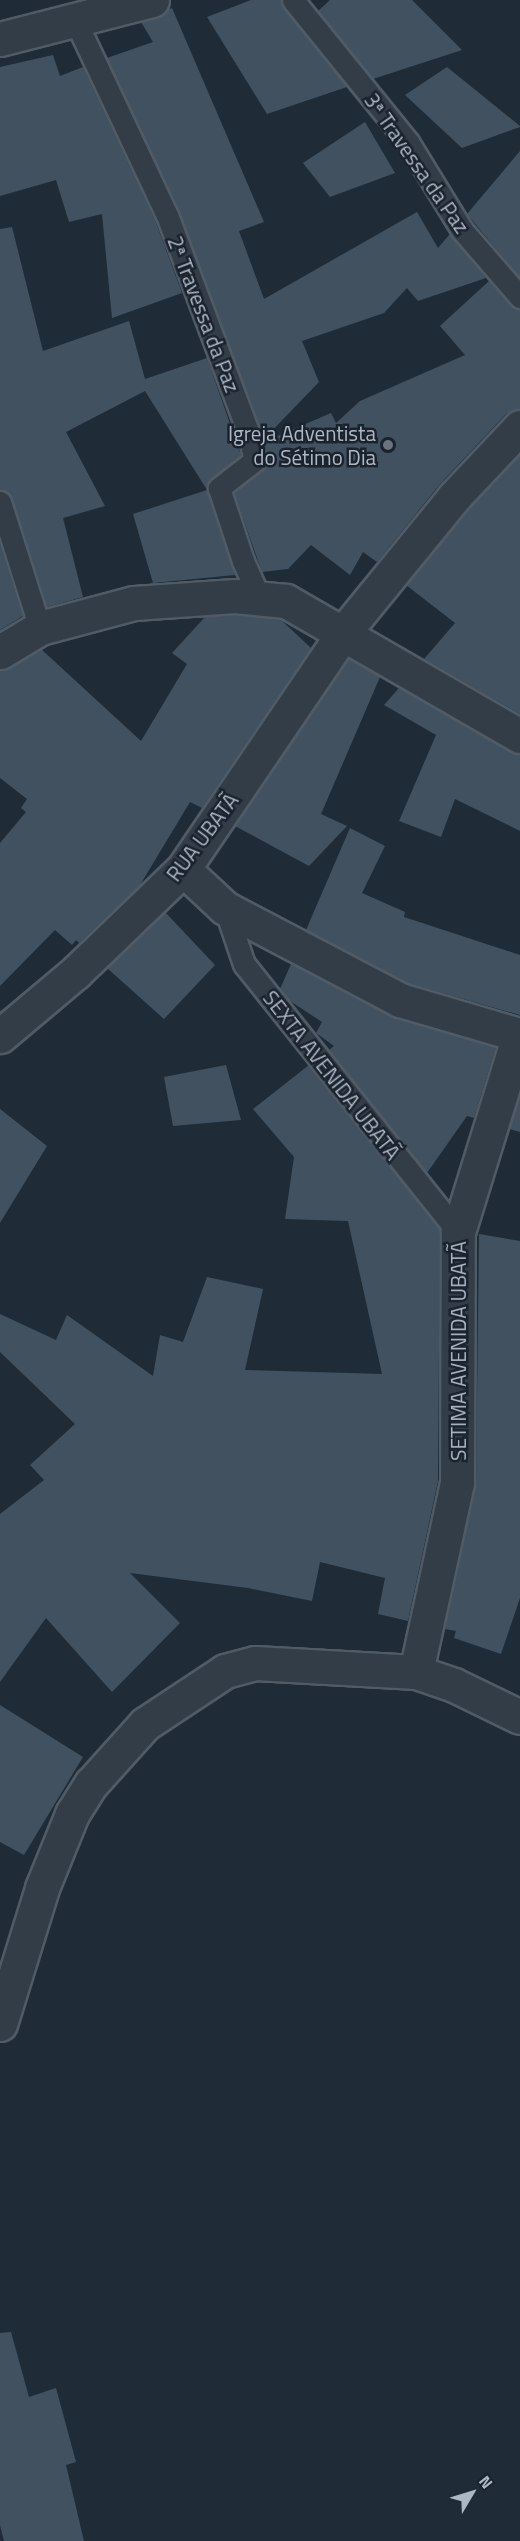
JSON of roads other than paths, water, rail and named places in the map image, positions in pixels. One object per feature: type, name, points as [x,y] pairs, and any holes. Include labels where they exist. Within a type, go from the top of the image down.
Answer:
[{"type":"street","points":[[0,39],[76,22],[152,0]]},
{"type":"street","name":"RUA UBATÃ","points":[[0,1036],[76,972],[183,869],[344,632],[454,498],[520,427]]},
{"type":"street","points":[[0,652],[40,628],[134,603],[235,596],[286,601],[344,632],[454,701],[520,735]]},
{"type":"street","points":[[183,869],[225,908],[400,1000],[519,1035]]},
{"type":"street","name":"SETIMA AVENIDA UBATÃ","points":[[416,1672],[457,1484],[458,1232],[519,1035]]},
{"type":"street","points":[[0,2024],[42,1888],[72,1814],[91,1784],[145,1724],[225,1671],[255,1663],[416,1672],[454,1685],[520,1717]]},
{"type":"lane","name":"3ª Travessa da Paz","points":[[293,0],[408,142],[462,230],[520,297]]},
{"type":"lane","name":"2ª Travessa da Paz","points":[[76,22],[167,215],[249,432],[255,460],[219,488],[243,561],[260,599]]},
{"type":"lane","points":[[0,502],[40,628]]},
{"type":"lane","name":"SEXTA AVENIDA UBATÃ","points":[[225,908],[244,964],[458,1232]]},
{"type":"place","name":"Igreja Adventista do Sétimo Dia","points":[[388,445]]}]
